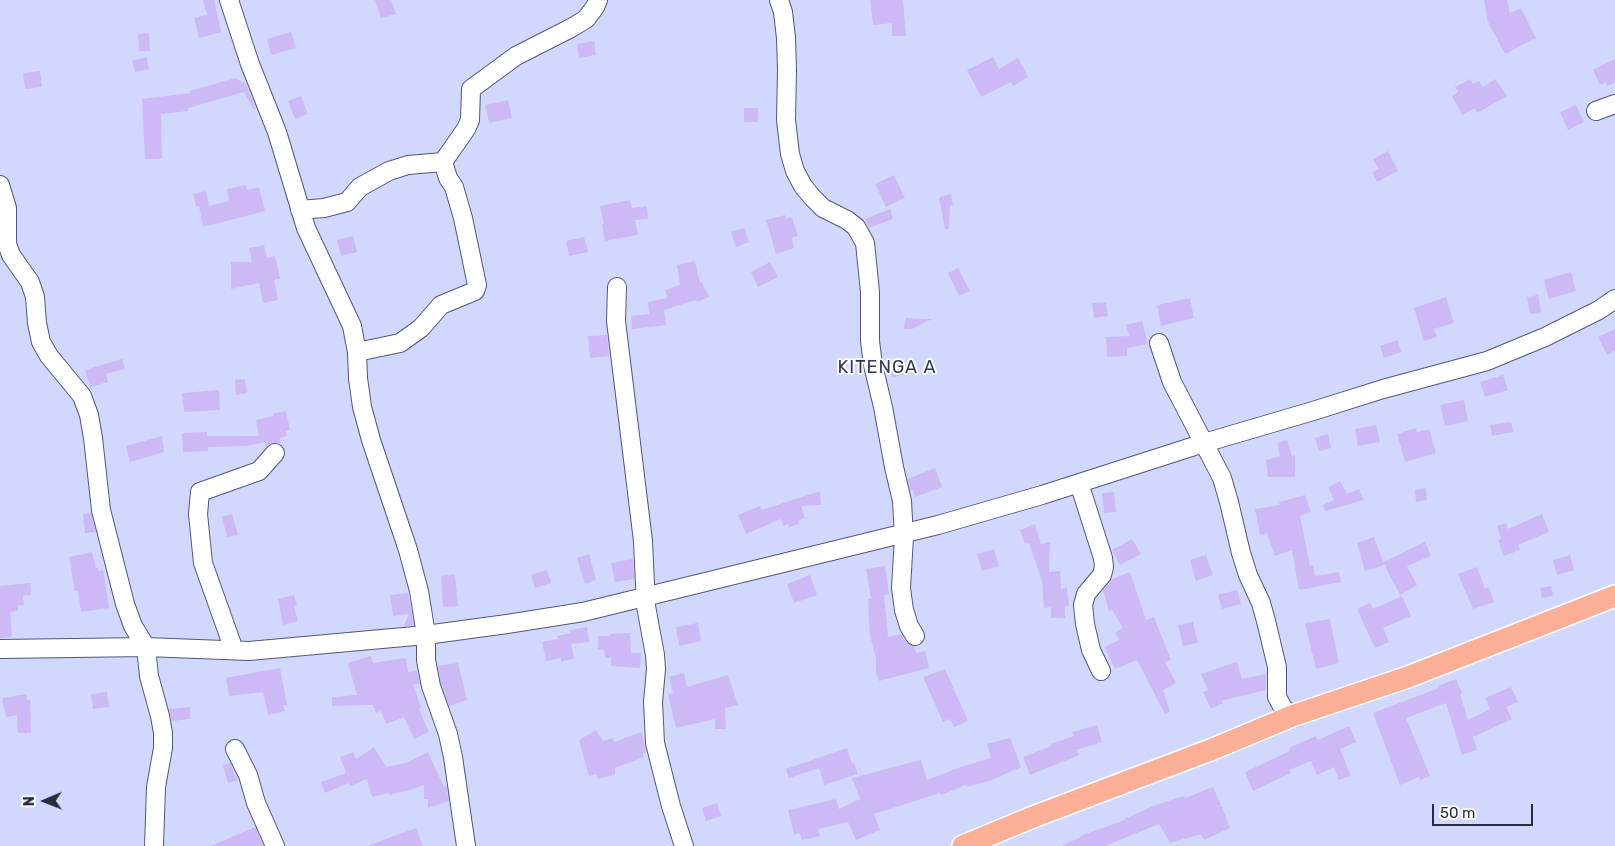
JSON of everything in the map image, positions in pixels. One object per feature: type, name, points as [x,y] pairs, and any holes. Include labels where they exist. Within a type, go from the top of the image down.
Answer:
[{"type":"main road","points":[[963,846],[1034,816],[1213,749],[1292,716],[1408,677],[1615,596]]},
{"type":"street","points":[[229,0],[250,64],[277,132],[306,228],[352,326],[357,352],[362,407],[371,440],[408,550],[419,591],[426,635],[427,669],[452,749],[466,846]]},
{"type":"street","points":[[300,210],[324,208],[347,202],[360,187],[388,171],[408,166],[443,162],[466,129],[470,120],[471,89],[516,56],[571,28],[586,18],[598,0]]},
{"type":"street","points":[[779,0],[786,38],[786,120],[790,154],[795,172],[803,186],[823,208],[856,226],[865,243],[870,292],[870,341],[873,365],[884,407],[902,501],[904,533],[901,588],[909,626],[915,636]]},
{"type":"street","points":[[1596,111],[1615,104]]},
{"type":"street","points":[[357,352],[400,343],[421,328],[441,305],[475,291],[477,285],[463,218],[454,187],[448,178],[443,162]]},
{"type":"street","points":[[0,185],[7,208],[7,244],[11,255],[30,282],[41,342],[49,356],[82,396],[89,415],[101,510],[132,626],[146,647],[149,676],[163,733],[156,787],[154,846]]},
{"type":"street","points":[[618,287],[616,321],[643,541],[646,596],[655,662],[655,744],[671,806],[684,846]]},
{"type":"street","points":[[0,649],[146,647],[249,651],[426,635],[584,612],[938,525],[1383,389],[1487,361],[1545,338],[1615,300]]},
{"type":"street","points":[[1159,343],[1172,382],[1222,478],[1241,553],[1248,575],[1261,602],[1266,621],[1277,667],[1278,697],[1283,708],[1292,716]]},
{"type":"street","points":[[234,650],[203,563],[198,514],[200,492],[259,471],[275,453]]},
{"type":"street","points":[[1079,483],[1103,558],[1104,567],[1102,575],[1086,594],[1083,605],[1084,624],[1101,671]]},
{"type":"street","points":[[236,748],[248,775],[256,803],[275,846]]},
{"type":"building","points":[[203,0],[214,0],[221,32],[199,38],[194,18],[207,15]]},
{"type":"building","points":[[375,0],[391,0],[396,14],[381,18]]},
{"type":"building","points":[[870,0],[903,0],[906,36],[892,36],[892,23],[873,25]]},
{"type":"building","points":[[1484,0],[1507,0],[1510,13],[1521,8],[1536,38],[1505,54],[1488,22]]},
{"type":"building","points":[[291,32],[296,48],[271,55],[267,39]]},
{"type":"building","points":[[149,33],[150,51],[139,51],[138,34]]},
{"type":"building","points":[[594,41],[596,55],[579,58],[577,44]]},
{"type":"building","points":[[146,57],[149,69],[135,72],[132,61]]},
{"type":"building","points":[[993,57],[999,69],[1018,58],[1028,77],[1013,86],[1011,82],[981,97],[967,70]]},
{"type":"building","points":[[1615,59],[1615,82],[1607,86],[1606,82],[1600,85],[1593,70]]},
{"type":"building","points":[[40,71],[42,87],[25,89],[23,73]]},
{"type":"building","points":[[235,78],[246,84],[256,109],[254,110],[244,92],[188,108],[188,111],[161,114],[162,159],[145,159],[142,99],[190,93],[190,91]]},
{"type":"building","points":[[1470,79],[1473,84],[1479,81],[1483,87],[1495,79],[1507,96],[1477,113],[1475,108],[1462,115],[1452,96],[1458,92],[1455,87]]},
{"type":"building","points":[[301,96],[308,114],[295,119],[288,101]]},
{"type":"building","points":[[508,100],[512,118],[489,123],[485,105]]},
{"type":"building","points":[[1576,105],[1584,122],[1568,130],[1560,112]]},
{"type":"building","points":[[744,108],[758,108],[758,122],[744,122]]},
{"type":"building","points":[[1388,151],[1398,171],[1377,182],[1372,172],[1378,169],[1373,159]]},
{"type":"building","points":[[894,175],[905,198],[886,207],[875,184]]},
{"type":"building","points":[[246,185],[247,190],[259,187],[265,211],[203,227],[199,206],[196,207],[193,194],[206,191],[209,206],[229,201],[227,189]]},
{"type":"building","points":[[951,194],[953,205],[950,205],[949,229],[945,229],[939,197]]},
{"type":"building","points":[[630,200],[632,208],[647,206],[648,219],[635,220],[638,235],[605,241],[600,206]]},
{"type":"building","points":[[890,209],[893,219],[869,228],[865,219]]},
{"type":"building","points":[[785,215],[786,219],[792,217],[798,236],[792,238],[794,248],[776,254],[766,220]]},
{"type":"building","points":[[744,228],[749,242],[736,247],[731,232]]},
{"type":"building","points":[[353,236],[357,252],[341,256],[337,240]]},
{"type":"building","points":[[584,237],[588,252],[569,256],[566,241]]},
{"type":"building","points":[[264,245],[267,258],[275,256],[280,279],[274,280],[278,300],[263,303],[259,283],[231,289],[231,262],[252,262],[249,248]]},
{"type":"building","points":[[695,261],[700,283],[702,282],[709,297],[664,310],[666,325],[632,329],[631,316],[649,314],[648,302],[668,298],[665,290],[680,285],[677,265]]},
{"type":"building","points":[[770,262],[778,277],[758,287],[751,272]]},
{"type":"building","points":[[958,268],[970,291],[959,296],[948,273]]},
{"type":"building","points":[[1571,272],[1576,291],[1549,299],[1544,280]]},
{"type":"building","points":[[1538,295],[1541,312],[1530,314],[1527,297]]},
{"type":"building","points":[[1446,297],[1454,323],[1434,329],[1437,337],[1424,341],[1414,308]]},
{"type":"building","points":[[1190,298],[1194,318],[1161,326],[1157,305]]},
{"type":"building","points":[[1106,302],[1108,316],[1094,318],[1092,303]]},
{"type":"building","points":[[905,318],[932,319],[912,329],[904,329]]},
{"type":"building","points":[[1142,321],[1148,344],[1127,348],[1127,356],[1107,357],[1106,337],[1129,336],[1126,325]]},
{"type":"building","points":[[1615,329],[1615,351],[1607,355],[1598,337]]},
{"type":"building","points":[[607,335],[609,356],[590,358],[588,336]]},
{"type":"building","points":[[1398,340],[1401,352],[1384,358],[1380,346]]},
{"type":"building","points":[[122,359],[125,369],[106,374],[108,382],[90,387],[85,370]]},
{"type":"building","points":[[905,362],[908,374],[892,377],[890,366]]},
{"type":"building","points":[[1503,375],[1508,390],[1485,397],[1480,382]]},
{"type":"building","points":[[245,379],[247,393],[236,395],[235,380]]},
{"type":"building","points":[[219,390],[220,410],[184,412],[182,393]]},
{"type":"building","points":[[1464,400],[1468,421],[1445,426],[1440,405]]},
{"type":"building","points":[[286,411],[290,430],[286,431],[287,436],[280,438],[281,443],[272,443],[265,446],[265,442],[246,446],[208,447],[208,451],[183,452],[182,433],[207,432],[207,436],[259,436],[256,420]]},
{"type":"building","points":[[1511,422],[1513,432],[1492,436],[1490,425]]},
{"type":"building","points":[[1376,425],[1380,442],[1358,446],[1355,429]]},
{"type":"building","points":[[1416,428],[1417,432],[1429,429],[1436,453],[1405,462],[1397,434]]},
{"type":"building","points":[[1328,434],[1331,448],[1319,451],[1315,438]]},
{"type":"building","points":[[162,436],[164,452],[130,462],[126,446]]},
{"type":"building","points":[[1287,440],[1292,456],[1295,455],[1295,477],[1268,477],[1266,460],[1280,456],[1277,443]]},
{"type":"building","points":[[935,468],[942,487],[915,497],[913,490],[910,490],[908,479]]},
{"type":"building","points":[[1340,481],[1347,494],[1359,489],[1364,500],[1325,511],[1323,505],[1334,500],[1328,487]]},
{"type":"building","points":[[1426,488],[1427,500],[1416,502],[1415,490]]},
{"type":"building","points":[[820,491],[821,505],[801,506],[805,518],[798,521],[799,524],[789,527],[788,524],[783,526],[781,519],[746,534],[738,515],[760,506],[762,510]]},
{"type":"building","points":[[1114,492],[1116,512],[1104,513],[1102,493]]},
{"type":"building","points":[[1305,495],[1311,512],[1300,516],[1310,566],[1313,565],[1315,576],[1339,572],[1341,582],[1299,590],[1292,550],[1275,556],[1267,533],[1260,535],[1255,509],[1280,505],[1279,502]]},
{"type":"building","points":[[91,513],[96,532],[85,533],[83,514]]},
{"type":"building","points":[[232,514],[238,535],[227,537],[222,517]]},
{"type":"building","points":[[1542,514],[1549,532],[1518,545],[1520,550],[1504,556],[1498,540],[1501,539],[1497,526],[1506,523],[1508,529]]},
{"type":"building","points":[[1035,524],[1041,544],[1050,542],[1049,572],[1060,571],[1061,589],[1067,588],[1069,606],[1065,606],[1065,618],[1051,618],[1051,607],[1044,608],[1042,581],[1029,543],[1025,544],[1020,530]]},
{"type":"building","points":[[1374,537],[1383,562],[1425,542],[1431,556],[1407,566],[1417,585],[1400,595],[1384,564],[1365,571],[1357,543]]},
{"type":"building","points":[[1132,539],[1141,554],[1120,565],[1112,550]]},
{"type":"building","points":[[994,549],[999,566],[982,571],[977,554]]},
{"type":"building","points":[[92,552],[96,568],[98,568],[98,571],[103,570],[109,608],[81,612],[78,591],[75,591],[69,557]]},
{"type":"building","points":[[589,554],[596,580],[585,584],[577,558]]},
{"type":"building","points":[[1206,555],[1213,575],[1196,581],[1190,560]]},
{"type":"building","points":[[1570,555],[1574,570],[1557,575],[1553,560]]},
{"type":"building","points":[[633,559],[634,579],[615,582],[611,563]]},
{"type":"building","points":[[885,566],[889,594],[884,595],[888,637],[901,634],[906,642],[914,646],[916,653],[925,651],[929,668],[879,681],[876,672],[876,658],[870,636],[868,599],[871,599],[866,569]]},
{"type":"building","points":[[1477,567],[1485,589],[1489,587],[1494,602],[1473,609],[1458,574]]},
{"type":"building","points":[[547,570],[551,583],[535,588],[531,575]]},
{"type":"building","points":[[1130,572],[1146,620],[1154,617],[1171,660],[1165,662],[1176,683],[1163,690],[1170,712],[1165,714],[1137,660],[1115,669],[1105,647],[1119,640],[1115,633],[1123,628],[1112,610],[1109,611],[1103,590],[1112,579]]},
{"type":"building","points":[[455,574],[458,606],[443,607],[441,576]]},
{"type":"building","points":[[810,575],[817,595],[794,603],[787,584]]},
{"type":"building","points":[[30,583],[31,595],[23,596],[24,605],[18,606],[18,611],[10,612],[12,637],[0,638],[0,586]]},
{"type":"building","points":[[1551,586],[1553,596],[1542,598],[1540,588]]},
{"type":"building","points":[[1237,590],[1241,604],[1222,609],[1218,595]]},
{"type":"building","points":[[408,593],[414,625],[406,626],[404,625],[409,614],[393,616],[390,595]]},
{"type":"building","points":[[294,595],[297,606],[294,607],[298,621],[283,625],[278,599]]},
{"type":"building","points":[[1402,596],[1411,616],[1383,628],[1389,642],[1375,648],[1357,609],[1370,603],[1373,609]]},
{"type":"building","points":[[1330,619],[1339,663],[1316,669],[1305,623]]},
{"type":"building","points":[[1193,622],[1198,643],[1183,646],[1178,625]]},
{"type":"building","points":[[698,623],[701,641],[679,646],[676,627]]},
{"type":"building","points":[[587,627],[589,642],[571,644],[574,659],[561,661],[561,658],[546,661],[542,642],[558,639],[557,636],[571,633],[570,630]]},
{"type":"building","points":[[630,633],[631,653],[641,653],[640,668],[611,666],[611,658],[605,658],[604,650],[598,650],[598,636]]},
{"type":"building","points":[[371,656],[373,663],[406,658],[408,672],[417,671],[420,684],[413,684],[421,708],[419,709],[429,732],[414,739],[404,717],[386,724],[381,711],[376,713],[373,705],[332,706],[332,697],[357,695],[348,663]]},
{"type":"building","points":[[1237,662],[1242,679],[1266,674],[1266,690],[1221,701],[1223,703],[1211,709],[1203,692],[1208,690],[1201,674]]},
{"type":"building","points":[[458,663],[467,700],[449,706],[441,683],[438,666]]},
{"type":"building","points":[[280,668],[287,705],[283,705],[285,711],[268,715],[263,692],[229,696],[226,678]]},
{"type":"building","points":[[945,669],[968,721],[954,727],[950,719],[943,722],[923,677]]},
{"type":"building","points":[[684,673],[687,687],[728,675],[738,705],[725,708],[726,729],[715,729],[715,719],[676,728],[668,694],[673,693],[669,677]]},
{"type":"building","points":[[1456,679],[1462,693],[1460,694],[1468,720],[1490,709],[1485,698],[1511,687],[1518,702],[1506,707],[1512,719],[1473,737],[1477,750],[1462,755],[1446,703],[1406,718],[1430,776],[1420,780],[1419,777],[1400,785],[1373,713],[1439,688],[1438,686]]},
{"type":"building","points":[[107,692],[109,707],[93,709],[91,694]]},
{"type":"building","points":[[26,694],[27,700],[30,700],[31,733],[18,733],[17,715],[6,717],[2,698]]},
{"type":"building","points":[[190,707],[190,719],[172,721],[169,709]]},
{"type":"building","points":[[1097,725],[1102,742],[1076,750],[1079,755],[1030,775],[1023,757],[1074,736],[1072,732]]},
{"type":"building","points":[[1349,726],[1356,742],[1340,749],[1351,776],[1339,780],[1334,767],[1317,775],[1311,761],[1289,770],[1291,773],[1253,791],[1245,772],[1290,751],[1289,748],[1316,736],[1318,740]]},
{"type":"building","points":[[596,730],[603,741],[613,738],[614,742],[642,732],[646,752],[643,753],[644,757],[615,768],[615,775],[598,779],[596,774],[589,776],[579,740]]},
{"type":"building","points":[[1010,738],[1021,767],[992,780],[967,787],[966,785],[941,795],[940,793],[874,814],[880,830],[856,840],[848,822],[818,829],[820,836],[802,840],[800,833],[794,835],[788,810],[836,799],[839,809],[860,799],[852,778],[921,760],[927,780],[991,758],[987,744]]},
{"type":"building","points":[[374,747],[386,767],[406,763],[428,752],[444,787],[446,786],[449,801],[428,808],[428,799],[424,799],[424,785],[389,795],[389,793],[372,797],[367,779],[350,786],[349,783],[325,793],[321,782],[346,773],[340,757],[353,752],[356,759]]},
{"type":"building","points":[[847,748],[852,764],[854,763],[858,774],[824,785],[819,768],[789,778],[786,769]]},
{"type":"building","points":[[230,763],[238,780],[228,783],[223,765]]},
{"type":"building","points":[[1213,787],[1221,805],[1219,806],[1222,807],[1230,828],[1204,840],[1201,834],[1170,843],[1159,824],[1105,846],[1061,846],[1080,836],[1125,820],[1156,805],[1184,796],[1185,798]]},
{"type":"building","points":[[717,803],[721,816],[706,821],[702,808]]},
{"type":"building","points":[[255,827],[263,846],[211,846]]},
{"type":"building","points":[[416,828],[423,846],[370,846],[370,845]]},
{"type":"district","name":"KITENGA A","points":[[887,368]]}]
